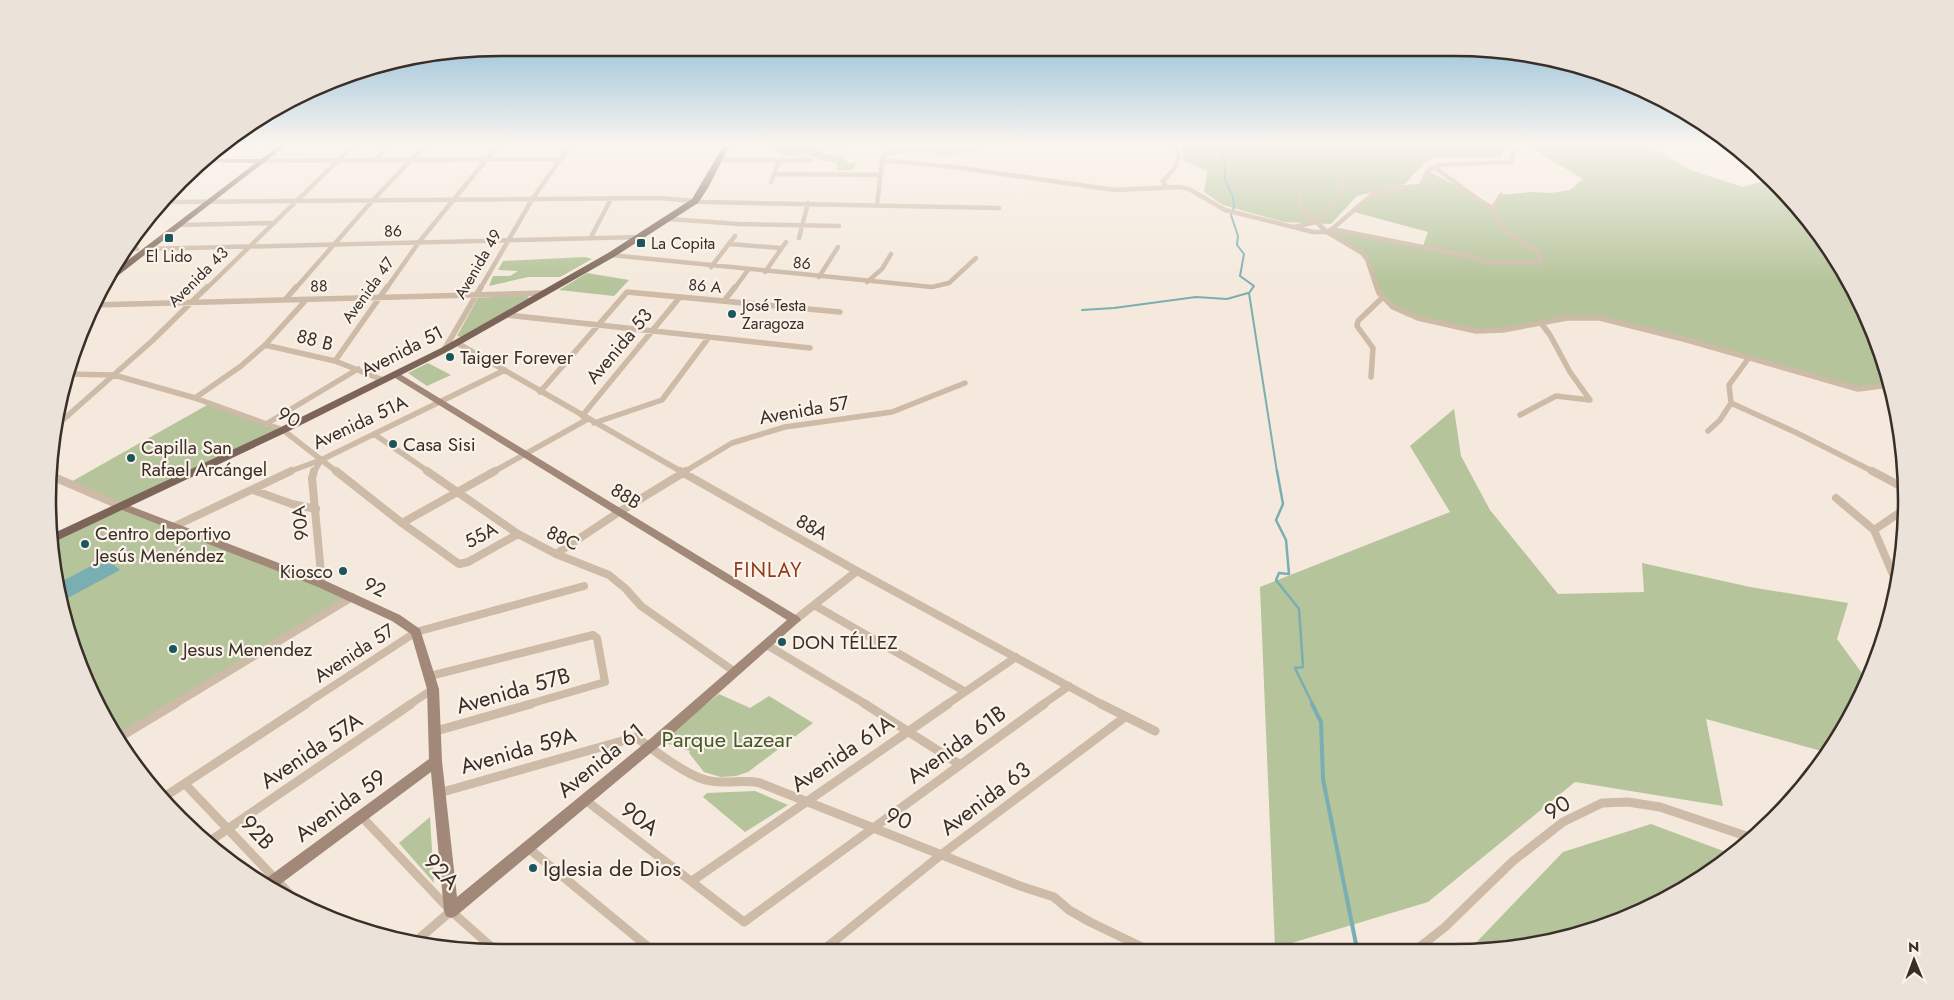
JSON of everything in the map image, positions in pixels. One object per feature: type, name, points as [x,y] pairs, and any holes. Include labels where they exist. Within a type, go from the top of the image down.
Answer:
[{"type":"main road","points":[[131,254],[215,190]]},
{"type":"main road","points":[[122,268],[225,190]]},
{"type":"main road","name":"Avenida 51","points":[[58,535],[283,430],[444,350],[670,220],[694,201],[704,190]]},
{"type":"street","name":"Avenida 43","points":[[64,419],[191,303],[307,190]]},
{"type":"street","points":[[285,300],[383,190]]},
{"type":"street","name":"Avenida 47","points":[[335,361],[419,242],[462,190]]},
{"type":"street","name":"Avenida 49","points":[[444,350],[507,240],[539,190]]},
{"type":"street","points":[[877,205],[879,190]]},
{"type":"street","points":[[1113,190],[1140,190]]},
{"type":"street","points":[[1190,190],[1225,210],[1313,232],[1330,231],[1423,246],[1478,258],[1484,262],[1537,263],[1542,260],[1538,252],[1509,233],[1494,215],[1493,210],[1463,190]]},
{"type":"street","points":[[1300,190],[1300,206],[1316,222],[1354,248],[1366,259],[1373,279],[1383,297],[1393,306],[1418,318],[1476,331],[1503,330],[1567,318],[1600,318],[1687,340],[1858,389],[1883,386]]},
{"type":"street","points":[[1291,227],[1316,222],[1324,217],[1328,206],[1342,190]]},
{"type":"street","points":[[1330,231],[1373,194],[1388,190]]},
{"type":"street","points":[[1493,210],[1501,195]]},
{"type":"street","points":[[591,237],[611,199]]},
{"type":"street","points":[[171,202],[669,199],[999,208]]},
{"type":"street","points":[[799,238],[808,203]]},
{"type":"street","points":[[670,220],[740,224],[839,226]]},
{"type":"street","points":[[179,225],[271,223]]},
{"type":"street","points":[[711,267],[735,236]]},
{"type":"street","name":"86","points":[[146,249],[640,237]]},
{"type":"street","points":[[765,272],[786,242]]},
{"type":"street","points":[[730,244],[781,248]]},
{"type":"street","points":[[819,277],[838,248]]},
{"type":"street","points":[[867,282],[882,269],[891,254]]},
{"type":"street","name":"86","points":[[611,255],[711,267],[932,288],[949,283],[976,258]]},
{"type":"street","points":[[724,301],[748,270]]},
{"type":"street","name":"88","points":[[102,305],[545,292]]},
{"type":"street","name":"86 A","points":[[598,325],[627,292],[840,312]]},
{"type":"street","name":"Avenida 53","points":[[402,523],[588,419],[680,297]]},
{"type":"street","points":[[1371,377],[1373,348],[1357,326],[1358,321],[1383,297]]},
{"type":"street","points":[[195,398],[241,366],[265,345],[306,300]]},
{"type":"street","points":[[507,315],[810,348]]},
{"type":"street","points":[[1520,415],[1556,396],[1590,400],[1570,372],[1550,335],[1541,323]]},
{"type":"street","points":[[540,392],[598,325]]},
{"type":"street","points":[[588,419],[662,400],[709,337]]},
{"type":"street","name":"88A","points":[[457,343],[857,572],[1125,717],[1155,731]]},
{"type":"street","name":"88 B","points":[[265,345],[335,361],[383,380]]},
{"type":"street","points":[[1708,431],[1720,420],[1730,404],[1730,386],[1748,359]]},
{"type":"street","points":[[266,424],[358,370]]},
{"type":"street","name":"Avenida 51A","points":[[173,527],[295,469],[321,460],[505,370]]},
{"type":"street","name":"90","points":[[74,374],[114,375],[195,398],[283,430],[402,523],[459,564]]},
{"type":"street","points":[[395,374],[440,402]]},
{"type":"street","name":"Avenida 57","points":[[556,554],[619,512],[732,443],[751,436],[807,422],[892,412],[965,383]]},
{"type":"street","name":"88B","points":[[440,402],[795,620]]},
{"type":"street","points":[[1730,404],[1822,445],[1897,485]]},
{"type":"street","name":"88C","points":[[374,434],[518,534],[556,554],[609,575],[626,589],[641,606],[736,672]]},
{"type":"street","name":"90A","points":[[321,460],[316,466],[312,478],[322,584]]},
{"type":"street","name":"92","points":[[57,478],[173,527],[322,584],[396,618],[416,632]]},
{"type":"street","points":[[253,490],[292,504],[316,508]]},
{"type":"street","points":[[1836,498],[1874,530],[1891,573]]},
{"type":"street","points":[[1874,530],[1898,514]]},
{"type":"street","name":"55A","points":[[459,564],[468,562],[518,534]]},
{"type":"street","name":"Avenida 61","points":[[421,936],[584,799],[648,748],[795,620],[857,572]]},
{"type":"street","name":"Avenida 57","points":[[168,795],[416,632],[584,586]]},
{"type":"street","points":[[124,735],[352,597]]},
{"type":"street","points":[[814,605],[964,691]]},
{"type":"street","points":[[416,632],[433,689],[436,761],[451,911]]},
{"type":"street","name":"Avenida 57B","points":[[430,676],[593,635],[597,638],[604,682],[436,731]]},
{"type":"street","points":[[767,644],[908,730],[959,764]]},
{"type":"street","name":"Avenida 61A","points":[[692,880],[1016,657]]},
{"type":"street","name":"Avenida 61B","points":[[744,922],[959,764],[1069,686]]},
{"type":"street","name":"Avenida 57A","points":[[213,839],[433,689]]},
{"type":"street","name":"Avenida 63","points":[[830,944],[942,854],[1125,717]]},
{"type":"street","name":"90","points":[[636,736],[644,741],[648,748],[704,780],[751,781],[805,801],[1020,886],[1054,897],[1069,910],[1136,944]]},
{"type":"street","name":"Avenida 59A","points":[[439,793],[636,736]]},
{"type":"street","name":"Avenida 59","points":[[272,881],[436,761]]},
{"type":"street","name":"92B","points":[[185,784],[229,828],[271,880]]},
{"type":"street","name":"90A","points":[[584,799],[692,880],[744,922]]},
{"type":"street","name":"90","points":[[1423,944],[1445,927],[1513,861],[1562,822],[1602,803],[1628,802],[1660,807],[1745,836]]},
{"type":"street","name":"92A","points":[[361,816],[451,911],[487,944]]},
{"type":"street","points":[[527,848],[644,944]]},
{"type":"green space","points":[[1204,190],[1382,190],[1357,196],[1331,224],[1284,222],[1223,205],[1204,192]]},
{"type":"green space","points":[[1390,190],[1463,190],[1494,206],[1501,195],[1532,192],[1551,193],[1570,190],[1771,190],[1806,230],[1838,278],[1864,330],[1883,386],[1858,389],[1600,318],[1567,318],[1503,330],[1476,331],[1448,326],[1393,307],[1383,297],[1367,259],[1327,232],[1332,229],[1423,246],[1428,232],[1354,212],[1370,199]]},
{"type":"green space","points":[[585,257],[592,259],[560,277],[528,277],[489,286],[493,276],[510,276],[518,271],[498,270],[503,261]]},
{"type":"green space","points":[[587,273],[629,280],[614,296],[559,290]]},
{"type":"green space","points":[[527,295],[529,298],[461,337],[457,336],[478,298]]},
{"type":"green space","points":[[428,363],[451,375],[427,386],[408,373]]},
{"type":"green space","name":"Jesus Menendez","points":[[209,404],[283,430],[122,506],[352,597],[124,735],[102,696],[80,643],[65,587],[58,536],[121,506],[69,483]]},
{"type":"green space","points":[[1454,409],[1461,456],[1490,510],[1558,594],[1644,592],[1642,563],[1750,587],[1848,603],[1837,639],[1862,674],[1838,722],[1820,751],[1706,719],[1723,806],[1575,782],[1428,902],[1288,944],[1275,944],[1260,587],[1450,512],[1410,446]]},
{"type":"green space","name":"Parque Lazear","points":[[719,694],[750,708],[769,696],[813,723],[748,772],[736,776],[721,777],[704,772],[689,753],[690,751],[659,741]]},
{"type":"green space","points":[[755,791],[788,805],[745,832],[703,797],[707,793]]},
{"type":"green space","points":[[430,817],[434,883],[399,843]]},
{"type":"green space","points":[[1651,824],[1725,852],[1701,869],[1650,898],[1597,920],[1541,935],[1476,943],[1563,852]]},
{"type":"water","points":[[106,558],[120,570],[67,598],[64,580]]},
{"type":"waterway","points":[[1230,190],[1233,197],[1234,207],[1231,215],[1238,236],[1237,245],[1244,254],[1240,276],[1254,286],[1249,293],[1277,472]]},
{"type":"waterway","points":[[1082,310],[1114,308],[1196,297],[1227,299],[1248,293]]},
{"type":"waterway","points":[[1277,471],[1283,504],[1276,520],[1286,540],[1289,574],[1279,573],[1276,580],[1299,609],[1303,667],[1295,668],[1313,705]]},
{"type":"waterway","points":[[1312,704],[1321,722],[1323,779],[1356,944]]},
{"type":"place","name":"El Lido","points":[[169,238]]},
{"type":"place","name":"La Copita","points":[[641,243]]},
{"type":"place","name":"José Testa Zaragoza","points":[[732,314]]},
{"type":"place","name":"Taiger Forever","points":[[450,357]]},
{"type":"place","name":"Casa Sisi","points":[[393,444]]},
{"type":"place","name":"Capilla San Rafael Arcángel","points":[[131,458]]},
{"type":"place","name":"Centro deportivo Jesús Menéndez","points":[[85,544]]},
{"type":"place","name":"Kiosco","points":[[343,571]]},
{"type":"place","name":"DON TÉLLEZ","points":[[782,642]]},
{"type":"place","name":"Jesus Menendez","points":[[173,649]]},
{"type":"place","name":"Iglesia de Dios","points":[[533,868]]},
{"type":"district","name":"FINLAY","points":[[768,570]]}]
